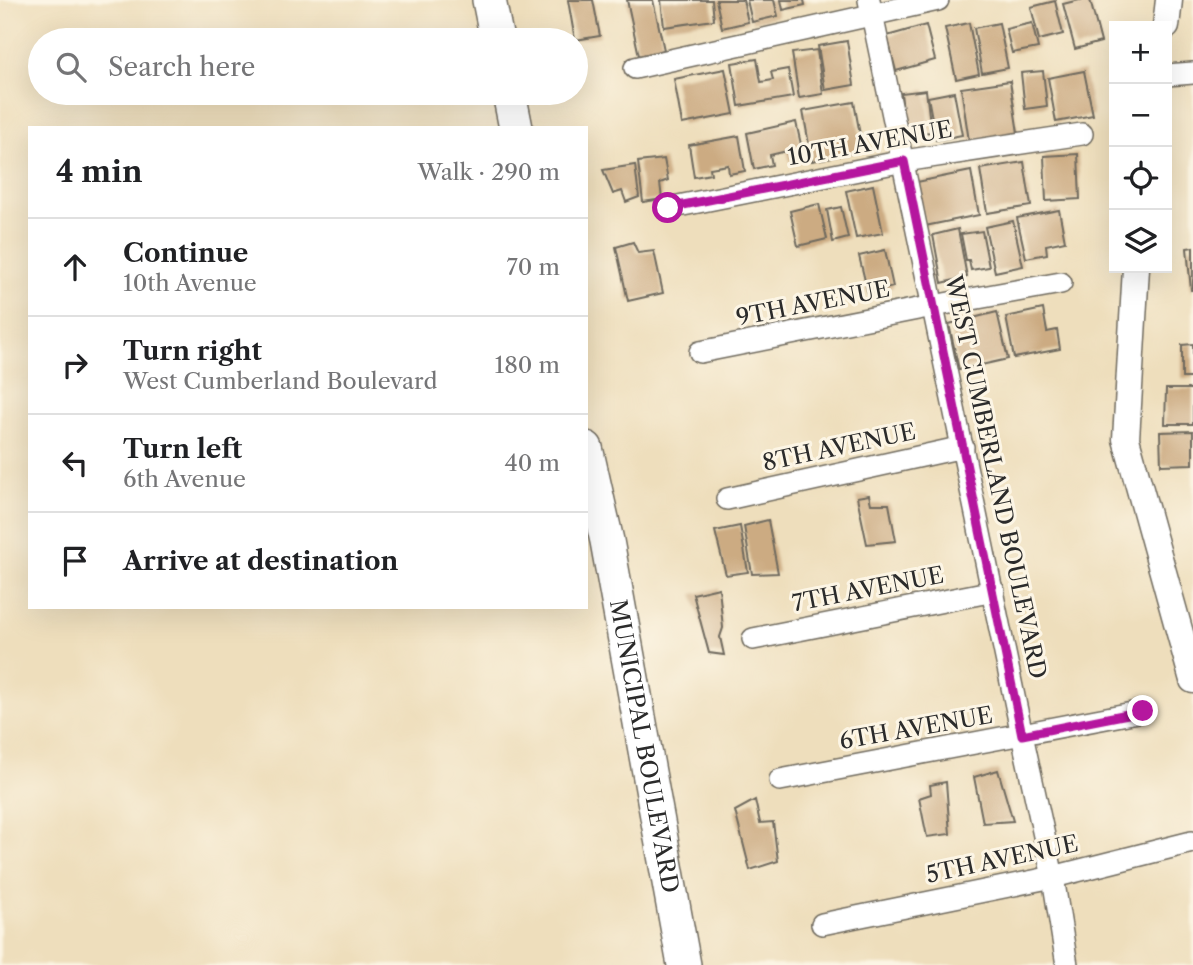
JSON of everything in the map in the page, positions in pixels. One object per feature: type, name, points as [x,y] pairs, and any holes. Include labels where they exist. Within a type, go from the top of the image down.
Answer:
[{"type":"main road","points":[[489,0],[495,28]]},
{"type":"main road","points":[[511,105],[516,126]]},
{"type":"main road","name":"MUNICIPAL BOULEVARD","points":[[588,457],[607,541],[684,965]]},
{"type":"street","points":[[635,68],[870,7],[938,0]]},
{"type":"street","points":[[1167,21],[1169,0]]},
{"type":"street","name":"WEST CUMBERLAND BOULEVARD","points":[[870,7],[1054,877],[1067,965]]},
{"type":"street","points":[[1172,75],[1193,74]]},
{"type":"street","name":"10TH AVENUE","points":[[668,208],[904,161],[1082,134]]},
{"type":"street","points":[[1136,273],[1126,439],[1193,680]]},
{"type":"street","name":"9TH AVENUE","points":[[700,352],[1060,283]]},
{"type":"street","name":"8TH AVENUE","points":[[727,499],[963,447]]},
{"type":"street","name":"7TH AVENUE","points":[[753,639],[993,591]]},
{"type":"street","name":"6TH AVENUE","points":[[780,780],[1143,711]]},
{"type":"street","name":"5TH AVENUE","points":[[822,924],[1054,877],[1192,842]]},
{"type":"building","points":[[568,0],[593,0],[600,36],[588,38],[588,28],[573,28]]},
{"type":"building","points":[[627,0],[653,0],[664,50],[639,56]]},
{"type":"building","points":[[661,0],[712,0],[714,20],[664,27]]},
{"type":"building","points":[[716,0],[743,0],[748,22],[722,28]]},
{"type":"building","points":[[747,0],[774,0],[778,16],[752,22]]},
{"type":"building","points":[[781,0],[804,0],[805,5],[783,10]]},
{"type":"building","points":[[1090,0],[1101,42],[1075,49],[1063,4]]},
{"type":"building","points":[[1055,1],[1063,34],[1039,40],[1031,7]]},
{"type":"building","points":[[969,23],[979,74],[956,79],[945,28]]},
{"type":"building","points":[[999,23],[1008,68],[982,73],[974,28]]},
{"type":"building","points":[[1032,23],[1038,48],[1012,53],[1006,29]]},
{"type":"building","points":[[926,25],[935,60],[896,71],[887,36]]},
{"type":"building","points":[[847,41],[854,85],[825,90],[818,46]]},
{"type":"building","points":[[817,50],[823,94],[799,98],[792,53]]},
{"type":"building","points":[[757,59],[761,82],[773,80],[771,72],[788,69],[793,97],[739,106],[732,63]]},
{"type":"building","points":[[725,69],[734,114],[682,124],[674,79]]},
{"type":"building","points":[[1043,71],[1047,106],[1025,109],[1021,73]]},
{"type":"building","points":[[1084,71],[1093,115],[1056,122],[1048,78]]},
{"type":"building","points":[[1010,81],[1018,133],[969,141],[961,88]]},
{"type":"building","points":[[926,90],[931,132],[906,135],[901,93]]},
{"type":"building","points":[[954,92],[962,135],[936,140],[928,97]]},
{"type":"building","points":[[854,102],[863,151],[812,161],[803,111]]},
{"type":"building","points":[[796,122],[804,158],[790,162],[787,151],[770,155],[772,165],[754,169],[747,133]]},
{"type":"building","points":[[739,136],[745,171],[729,174],[728,165],[710,168],[711,174],[694,177],[689,145]]},
{"type":"building","points":[[1078,154],[1080,199],[1046,201],[1044,156]]},
{"type":"building","points":[[664,159],[668,180],[660,183],[662,199],[643,202],[638,162]]},
{"type":"building","points":[[1024,162],[1031,206],[987,213],[980,169]]},
{"type":"building","points":[[635,165],[639,197],[626,202],[622,191],[613,194],[603,170]]},
{"type":"building","points":[[971,171],[979,215],[925,226],[917,182]]},
{"type":"building","points":[[873,185],[883,233],[856,238],[846,191]]},
{"type":"building","points":[[819,204],[827,239],[798,246],[790,211]]},
{"type":"building","points":[[841,207],[848,238],[833,242],[827,210]]},
{"type":"building","points":[[1059,210],[1065,241],[1046,245],[1047,254],[1026,258],[1017,218]]},
{"type":"building","points":[[1013,221],[1023,266],[995,272],[985,227]]},
{"type":"building","points":[[958,229],[967,277],[942,283],[933,235]]},
{"type":"building","points":[[982,231],[989,267],[971,270],[969,260],[966,260],[961,234]]},
{"type":"building","points":[[633,242],[638,253],[654,251],[663,293],[628,301],[616,247]]},
{"type":"building","points":[[1193,247],[1193,290],[1191,290],[1187,248]]},
{"type":"building","points":[[885,250],[893,287],[868,293],[859,256]]},
{"type":"building","points":[[1043,309],[1047,332],[1057,330],[1060,349],[1014,358],[1006,317]]},
{"type":"building","points":[[997,312],[1008,359],[959,370],[949,324]]},
{"type":"building","points":[[1193,344],[1193,378],[1182,378],[1182,345]]},
{"type":"building","points":[[1166,389],[1193,389],[1193,424],[1165,424]]},
{"type":"building","points":[[1193,431],[1193,464],[1161,465],[1160,432]]},
{"type":"building","points":[[869,495],[871,504],[889,504],[896,541],[867,544],[857,497]]},
{"type":"building","points":[[768,520],[778,573],[752,574],[744,526]]},
{"type":"building","points":[[740,526],[748,572],[726,575],[715,531]]},
{"type":"building","points":[[719,588],[723,628],[720,637],[724,655],[709,653],[693,594]]},
{"type":"building","points":[[998,770],[1013,821],[983,823],[974,777]]},
{"type":"building","points":[[946,782],[950,834],[927,837],[919,798],[931,794],[930,785]]},
{"type":"building","points":[[755,800],[760,823],[773,822],[778,861],[750,870],[735,811]]},
{"type":"route","points":[[668,208],[904,161],[1022,735],[1143,711]]}]
